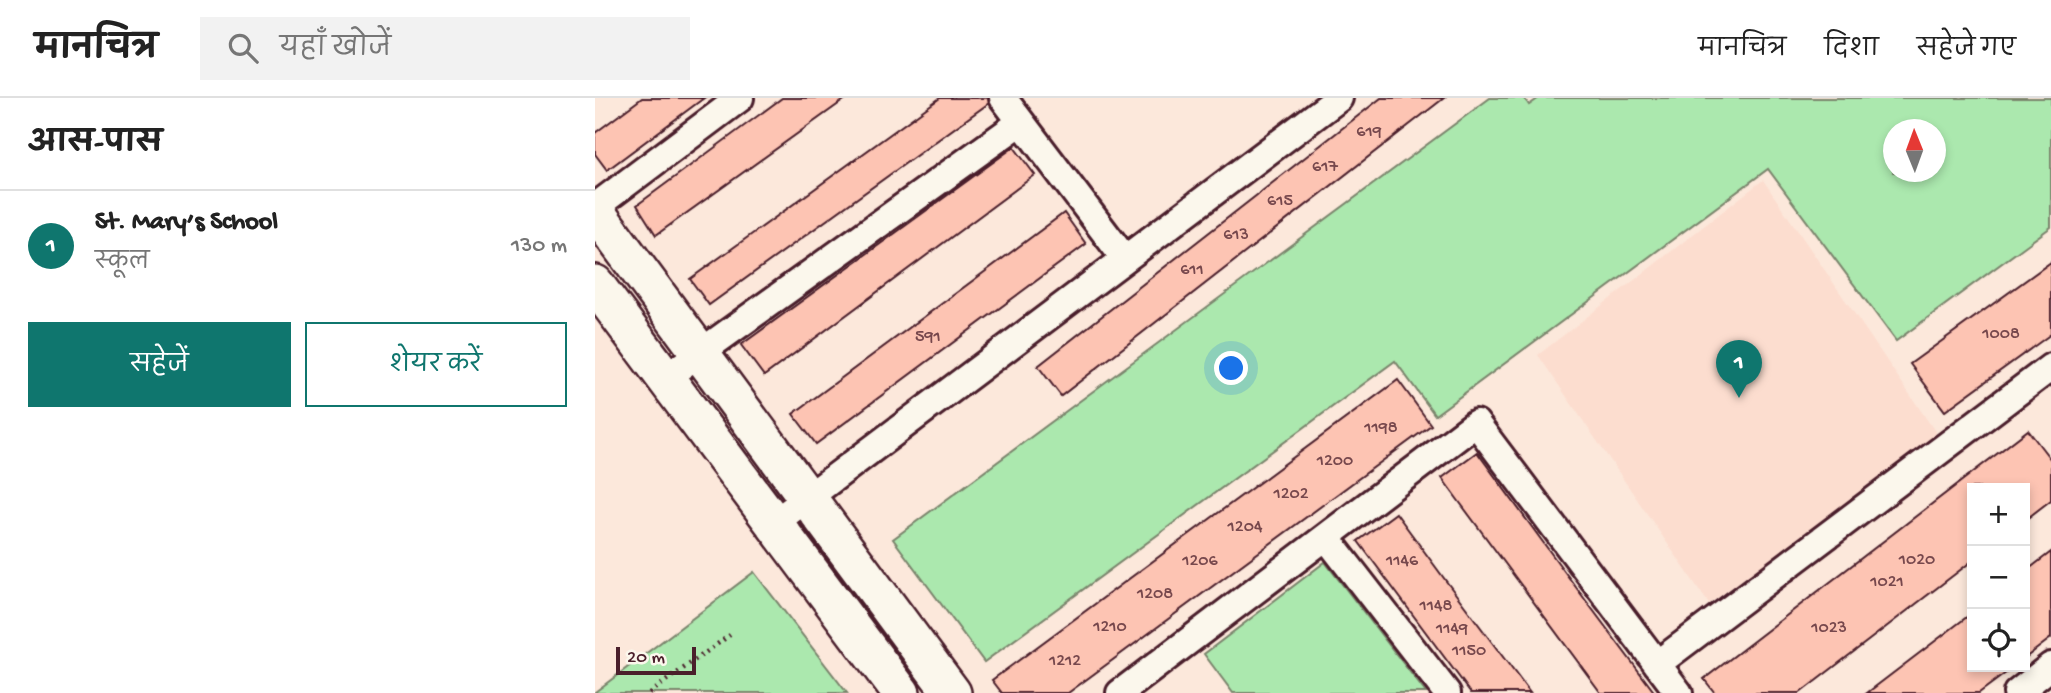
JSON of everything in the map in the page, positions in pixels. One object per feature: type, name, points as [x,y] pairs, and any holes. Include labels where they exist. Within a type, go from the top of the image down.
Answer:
[{"type":"street","points":[[740,98],[595,209],[952,693]]},
{"type":"street","points":[[1003,98],[1125,259]]},
{"type":"street","points":[[774,523],[1339,98]]},
{"type":"street","points":[[665,378],[1021,122]]},
{"type":"street","points":[[595,284],[901,693]]},
{"type":"street","points":[[1657,664],[2051,367]]},
{"type":"street","points":[[1120,693],[1476,423],[1679,693]]},
{"type":"street","points":[[1326,537],[1447,693]]},
{"type":"street","points":[[2017,693],[2051,666]]},
{"type":"path","points":[[649,693],[730,635]]},
{"type":"shaded area","points":[[1763,180],[1941,440],[1709,604],[1538,355]]},
{"type":"green space","points":[[1490,98],[1524,98],[1529,105],[1539,98],[2051,98],[2051,227],[1896,341],[1768,169],[1435,415],[1395,361],[984,662],[893,539]]},
{"type":"green space","points":[[1325,562],[1426,693],[1233,693],[1204,654]]},
{"type":"green space","points":[[754,572],[847,693],[595,693],[595,692]]},
{"type":"building","points":[[642,98],[704,98],[607,170],[595,154],[595,133]]},
{"type":"building","points":[[782,98],[847,98],[656,235],[637,205]]},
{"type":"building","points":[[940,98],[988,98],[989,103],[709,305],[690,279]]},
{"type":"building","points":[[1381,98],[1444,98],[1061,396],[1038,366]]},
{"type":"building","points":[[1014,147],[1035,175],[764,376],[741,345]]},
{"type":"building","points":[[1064,213],[1086,244],[816,444],[793,414]]},
{"type":"building","points":[[2051,262],[2051,334],[1945,411],[1910,364]]},
{"type":"building","points":[[1398,380],[1431,425],[1068,693],[1002,693],[992,680]]},
{"type":"building","points":[[2028,430],[2051,460],[2051,500],[2030,516],[2030,483],[1967,483],[1967,565],[1800,693],[1715,693],[1704,679]]},
{"type":"building","points":[[1477,452],[1655,693],[1601,693],[1458,500],[1442,478]]},
{"type":"building","points":[[1396,513],[1530,693],[1471,693],[1358,541]]},
{"type":"building","points":[[2051,552],[2051,638],[2030,654],[2030,609],[2030,568]]},
{"type":"building","points":[[1967,617],[1967,672],[2007,672],[1979,693],[1867,693]]},
{"type":"place","name":"St. Mary’s School","points":[[1739,398]]}]
